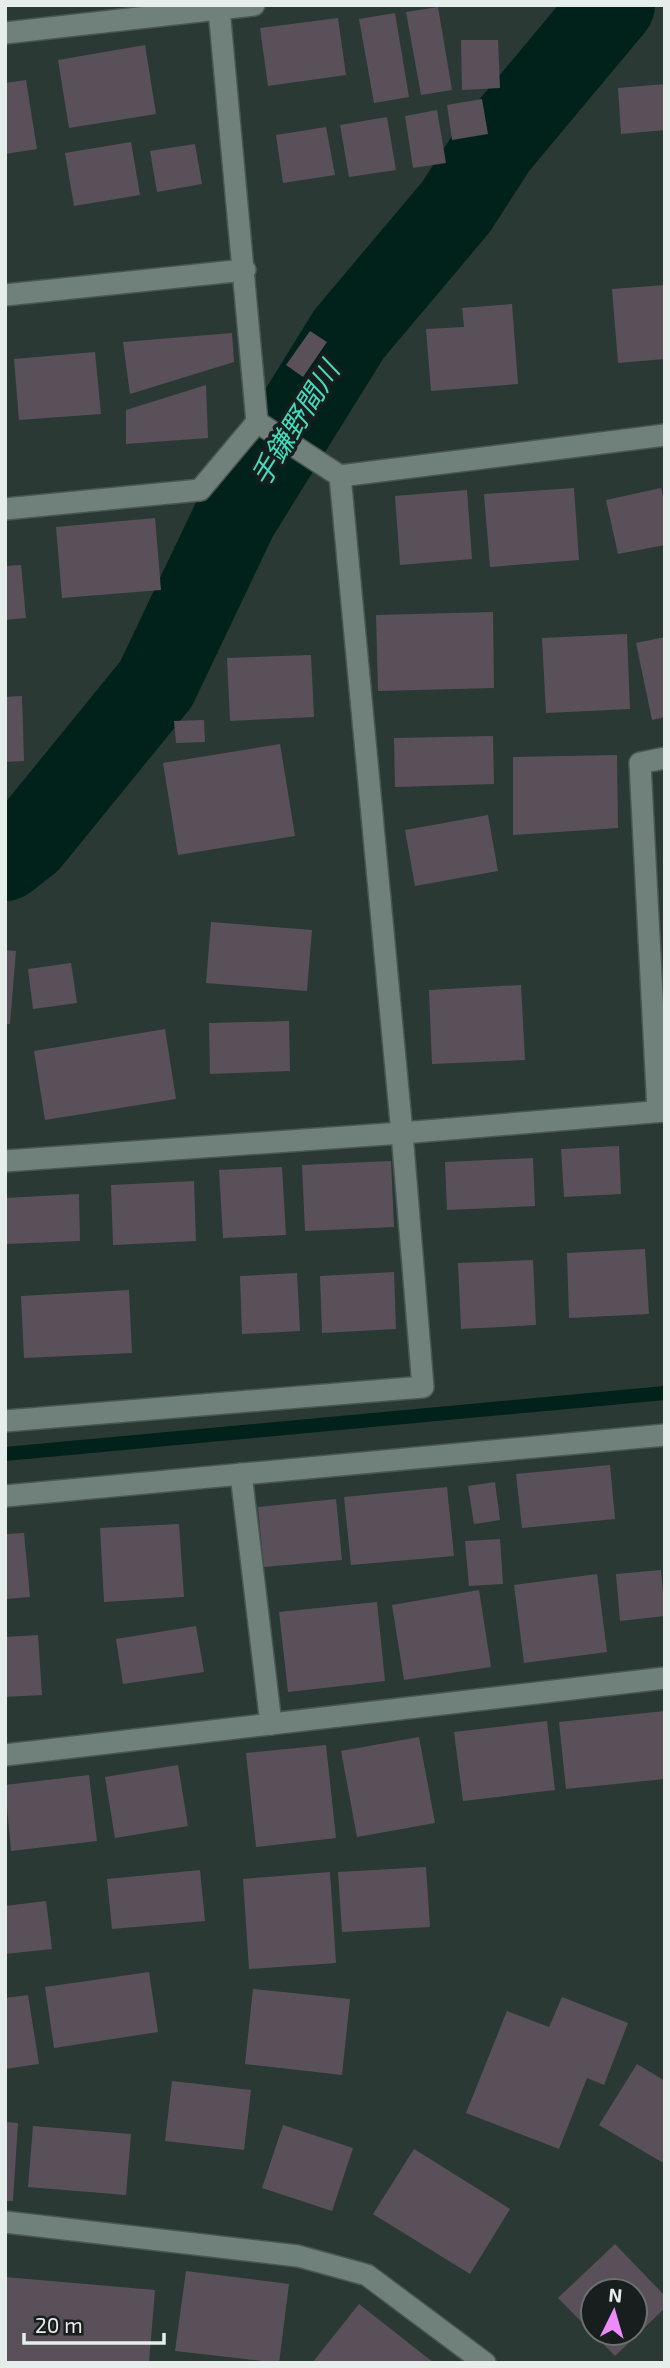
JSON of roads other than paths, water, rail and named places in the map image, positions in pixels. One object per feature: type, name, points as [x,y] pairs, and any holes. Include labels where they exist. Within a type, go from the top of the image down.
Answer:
[{"type":"street","points":[[5,33],[254,5]]},
{"type":"street","points":[[5,509],[200,490],[257,422],[219,9]]},
{"type":"street","points":[[5,295],[245,270]]},
{"type":"street","points":[[257,422],[340,476],[665,435]]},
{"type":"street","points":[[5,1421],[423,1387],[402,1133],[340,476]]},
{"type":"street","points":[[5,1161],[402,1133],[662,1111],[658,977],[640,763],[665,758]]},
{"type":"street","points":[[5,1496],[665,1435]]},
{"type":"street","points":[[241,1474],[271,1724]]},
{"type":"street","points":[[5,1755],[665,1678]]},
{"type":"street","points":[[5,2222],[298,2256],[367,2275],[485,2363]]},
{"type":"waterway","name":"手鎌野間川","points":[[5,859],[29,840],[156,684],[236,516],[349,334],[456,207],[496,145],[613,5]]},
{"type":"waterway","points":[[5,1454],[665,1393]]}]
